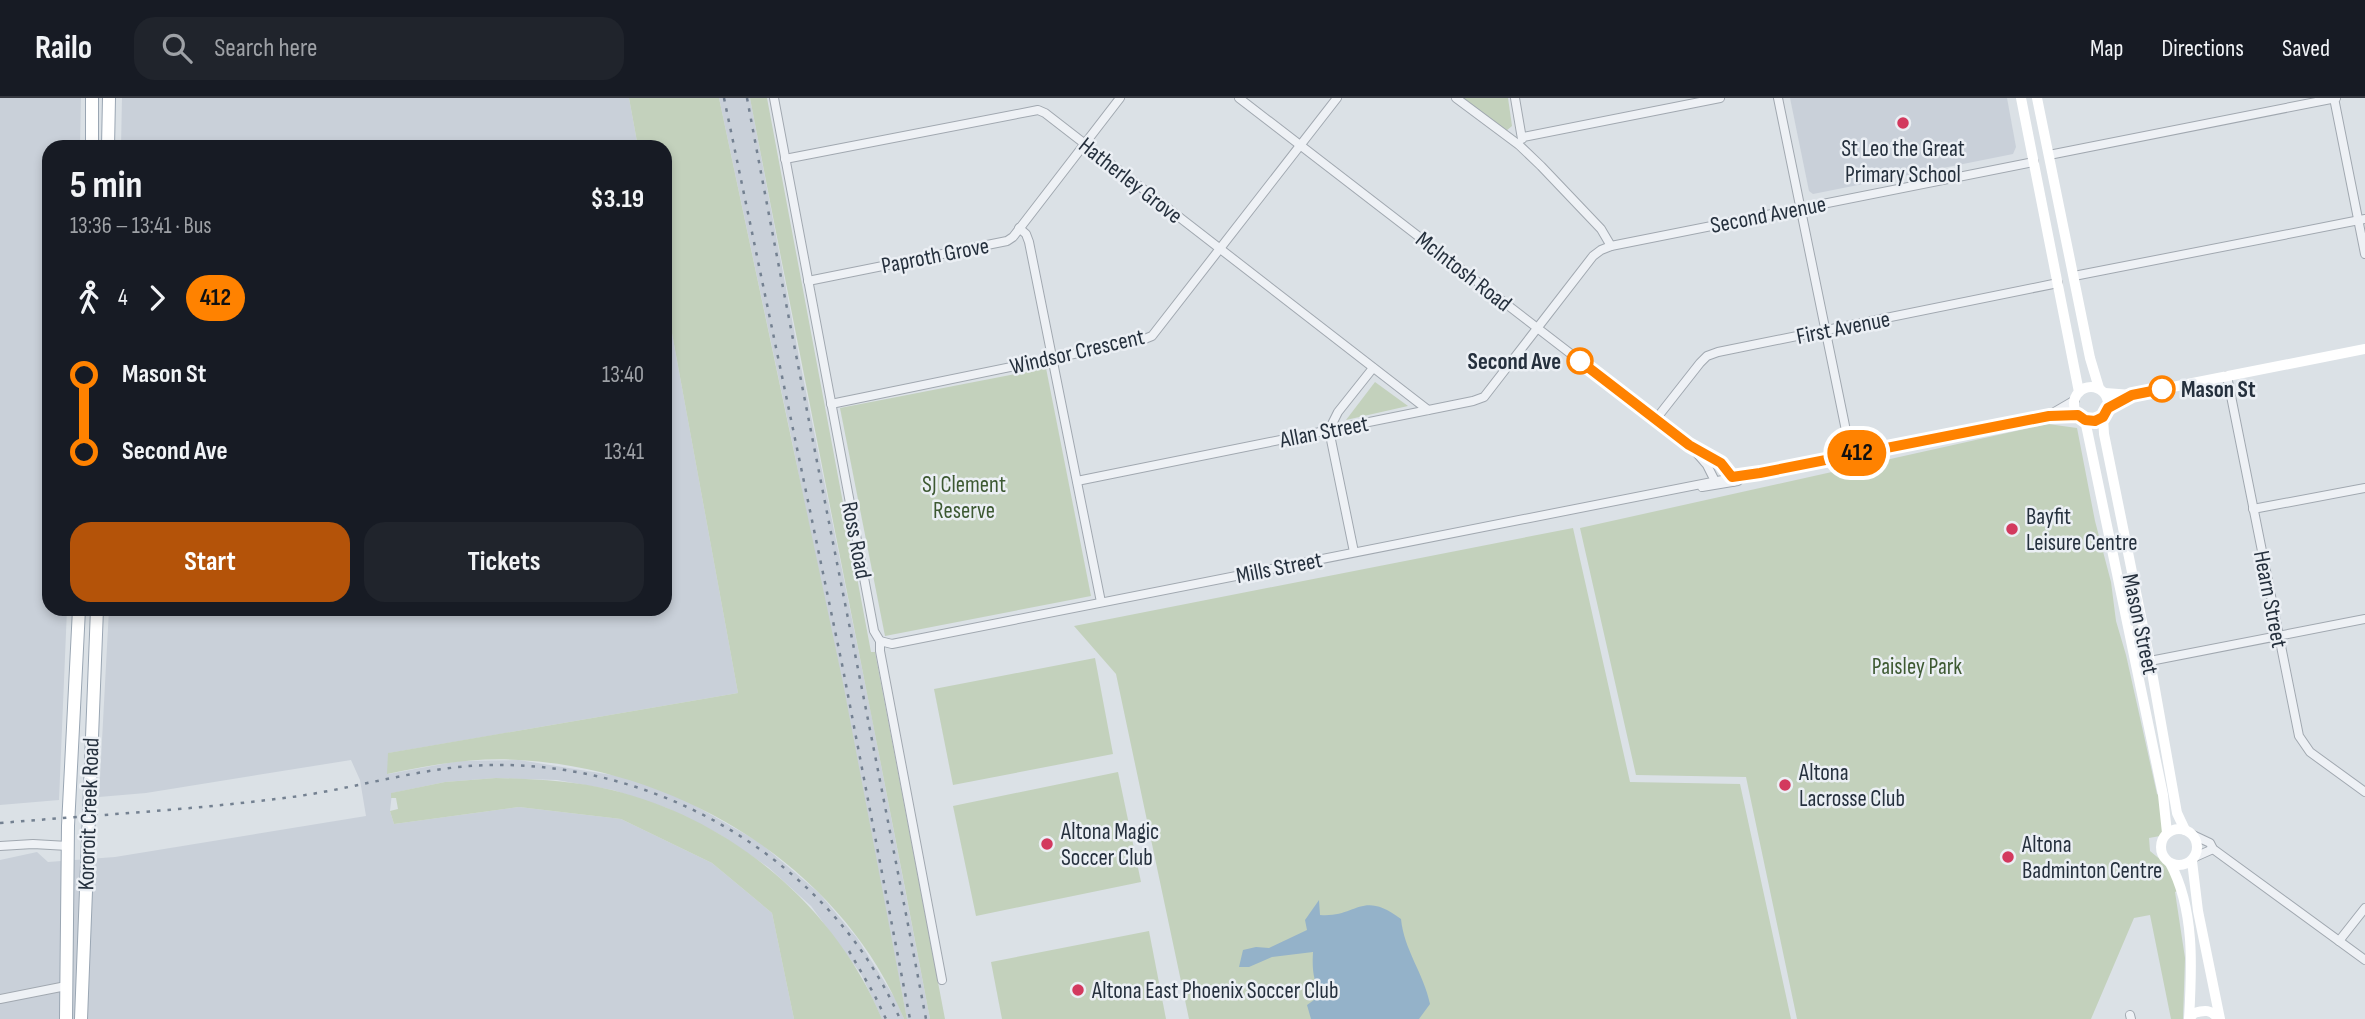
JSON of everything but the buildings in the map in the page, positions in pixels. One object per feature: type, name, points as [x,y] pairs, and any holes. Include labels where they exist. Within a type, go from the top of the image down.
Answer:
[{"type":"main road","points":[[92,98],[92,140]]},
{"type":"main road","points":[[108,140],[109,98]]},
{"type":"main road","name":"Kororoit Creek Road","points":[[66,1019],[71,749],[79,616]]},
{"type":"main road","name":"Kororoit Creek Road","points":[[81,1019],[97,616]]},
{"type":"main road","points":[[73,726],[91,727]]},
{"type":"main road","points":[[71,749],[90,750]]},
{"type":"main road","points":[[66,986],[81,984]]},
{"type":"street","name":"Ross Road","points":[[774,98],[874,631],[880,641],[942,981]]},
{"type":"street","name":"Paproth Grove","points":[[808,281],[999,243],[1013,237],[1120,98]]},
{"type":"street","name":"McIntosh Road","points":[[1239,98],[1689,445],[1721,463],[1732,479]]},
{"type":"street","name":"Windsor Crescent","points":[[831,404],[1152,336],[1337,98]]},
{"type":"street","points":[[1456,98],[1521,141],[1601,229],[1611,246]]},
{"type":"street","points":[[1515,98],[1521,141]]},
{"type":"street","points":[[1521,141],[1720,98]]},
{"type":"street","points":[[1778,98],[1850,455]]},
{"type":"street","points":[[2021,98],[2082,417],[2095,421],[2132,395]]},
{"type":"street","points":[[2037,98],[2106,412]]},
{"type":"street","points":[[2034,162],[2049,155],[2334,98],[2361,219],[2365,254]]},
{"type":"street","name":"Hatherley Grove","points":[[785,159],[1032,109],[1045,113],[1428,410]]},
{"type":"street","name":"Second Avenue","points":[[1538,328],[1593,256],[1611,246],[2034,162]]},
{"type":"street","points":[[2074,276],[2361,219]]},
{"type":"street","points":[[1019,228],[1026,234],[1029,242],[1101,602]]},
{"type":"street","name":"First Avenue","points":[[1656,419],[1707,356],[1718,352],[2058,284]]},
{"type":"street","name":"Allan Street","points":[[1077,481],[1473,401],[1484,397],[1538,328]]},
{"type":"street","points":[[2077,396],[2088,387],[2132,395],[2365,349]]},
{"type":"street","points":[[1354,552],[1329,430],[1338,412],[1373,368]]},
{"type":"street","name":"Hearn Street","points":[[2227,376],[2299,737],[2303,745],[2365,792]]},
{"type":"street","name":"Mills Street","points":[[2049,416],[2077,396]]},
{"type":"street","name":"Mason Street","points":[[2106,412],[2104,433],[2150,661],[2177,813],[2189,832]]},
{"type":"street","name":"Mills Street","points":[[880,641],[892,644],[2049,416],[2082,417]]},
{"type":"street","name":"Mason Street","points":[[2082,417],[2163,795],[2168,834]]},
{"type":"street","name":"McIntosh Road","points":[[1689,445],[1707,465],[1716,483]]},
{"type":"street","points":[[2253,509],[2365,488]]},
{"type":"street","points":[[2122,599],[2135,596]]},
{"type":"street","points":[[2150,661],[2365,619]]},
{"type":"street","points":[[2189,1019],[2190,944],[2183,892],[2161,849],[2162,841],[2176,829],[2189,832],[2210,843],[2213,849],[2365,960]]},
{"type":"street","points":[[2189,832],[2197,843],[2193,859],[2198,911],[2219,1019]]},
{"type":"street","points":[[0,846],[68,846]]},
{"type":"street","points":[[2170,863],[2179,865],[2213,849]]},
{"type":"street","points":[[2339,941],[2365,908]]},
{"type":"street","points":[[0,999],[66,986]]},
{"type":"street","points":[[2189,1019],[2194,1013],[2208,1011],[2214,1012],[2219,1019]]},
{"type":"shaded area","points":[[0,98],[81,98],[80,140],[42,140],[42,616],[67,616],[59,800],[0,805]]},
{"type":"shaded area","points":[[122,98],[629,98],[637,140],[121,140]]},
{"type":"shaded area","points":[[719,98],[750,98],[930,1019],[907,1019],[792,441]]},
{"type":"shaded area","name":"St Leo the Great Primary School","points":[[1790,98],[2007,98],[2016,147],[2013,154],[1813,194],[1809,191]]},
{"type":"shaded area","points":[[672,333],[738,693],[389,753],[388,774],[459,761],[519,760],[618,776],[641,782],[687,801],[759,842],[819,893],[857,938],[896,1000],[904,1019],[882,1019],[861,974],[811,906],[768,867],[719,834],[667,808],[613,790],[557,780],[496,778],[445,782],[392,793],[390,811],[394,824],[519,807],[621,819],[712,863],[772,913],[794,1019],[0,1019],[0,860],[37,852],[48,862],[115,857],[366,816],[360,780],[351,760],[146,793],[99,797],[109,616],[672,616]]},
{"type":"green space","points":[[629,98],[719,98],[843,683],[907,1019],[904,1019],[876,965],[840,916],[797,873],[748,836],[695,806],[638,783],[579,767],[519,760],[453,762],[387,774],[388,753],[738,693],[672,333],[672,140],[637,140]]},
{"type":"green space","points":[[750,98],[767,98],[871,652],[875,652],[945,1019],[930,1019]]},
{"type":"green space","points":[[1459,98],[1508,98],[1512,126],[1506,131]]},
{"type":"green space","name":"SJ Clement Reserve","points":[[1046,368],[1091,596],[885,636],[840,408]]},
{"type":"green space","points":[[1375,382],[1408,406],[1346,420]]},
{"type":"green space","name":"Paisley Park","points":[[2048,424],[2077,428],[2095,521],[2111,582],[2116,621],[2157,794],[2160,795],[2163,830],[2160,836],[2149,838],[2150,851],[2168,866],[2180,890],[2175,892],[2185,958],[2183,1019],[2171,1019],[2150,915],[2134,918],[2091,1019],[1797,1019],[1746,777],[1636,775],[1580,528]]},
{"type":"green space","points":[[1573,528],[1630,782],[1740,784],[1791,1019],[1189,1019],[1116,674],[1074,626]]},
{"type":"green space","points":[[1095,658],[1113,754],[953,785],[934,689]]},
{"type":"green space","name":"Altona Magic Soccer Club","points":[[1118,772],[1141,882],[976,916],[953,806]]},
{"type":"green space","points":[[496,778],[583,784],[612,790],[656,804],[698,822],[737,845],[774,873],[807,905],[837,940],[862,978],[882,1019],[794,1019],[772,913],[712,863],[621,819],[519,807],[394,824],[390,811],[398,809],[396,798],[391,798],[391,793],[445,782]]},
{"type":"green space","name":"Altona East Phoenix Soccer Club","points":[[1149,931],[1166,1019],[1002,1019],[991,962]]},
{"type":"water","points":[[1319,900],[1320,915],[1343,913],[1368,905],[1388,910],[1401,919],[1406,941],[1430,1004],[1419,1019],[1311,1019],[1307,1005],[1321,995],[1314,974],[1313,952],[1272,957],[1249,967],[1239,967],[1243,950],[1269,948],[1307,930],[1305,920]]},
{"type":"railway","points":[[724,98],[843,669],[910,1019]]},
{"type":"railway","points":[[747,98],[926,1019]]},
{"type":"railway","points":[[0,823],[284,798],[411,774],[488,765],[552,768],[615,781],[675,802],[732,831],[784,868],[830,912],[869,962],[900,1019]]},
{"type":"railway","points":[[849,951],[886,1019]]},
{"type":"bus line","name":"412","points":[[1580,361],[1689,445],[1721,463],[1732,477],[2049,416],[2078,415],[2085,420],[2095,421],[2103,417],[2108,408],[2132,395],[2162,389]]},
{"type":"place","name":"St Leo the Great Primary School","points":[[1903,123]]},
{"type":"place","name":"Second Ave","points":[[1580,361]]},
{"type":"place","name":"Mason St","points":[[2162,389]]},
{"type":"place","name":"Bayfit Leisure Centre","points":[[2012,529]]},
{"type":"place","name":"Altona Lacrosse Club","points":[[1785,785]]},
{"type":"place","name":"Altona Magic Soccer Club","points":[[1047,844]]},
{"type":"place","name":"Altona Badminton Centre","points":[[2008,857]]},
{"type":"place","name":"Altona East Phoenix Soccer Club","points":[[1078,990]]}]
